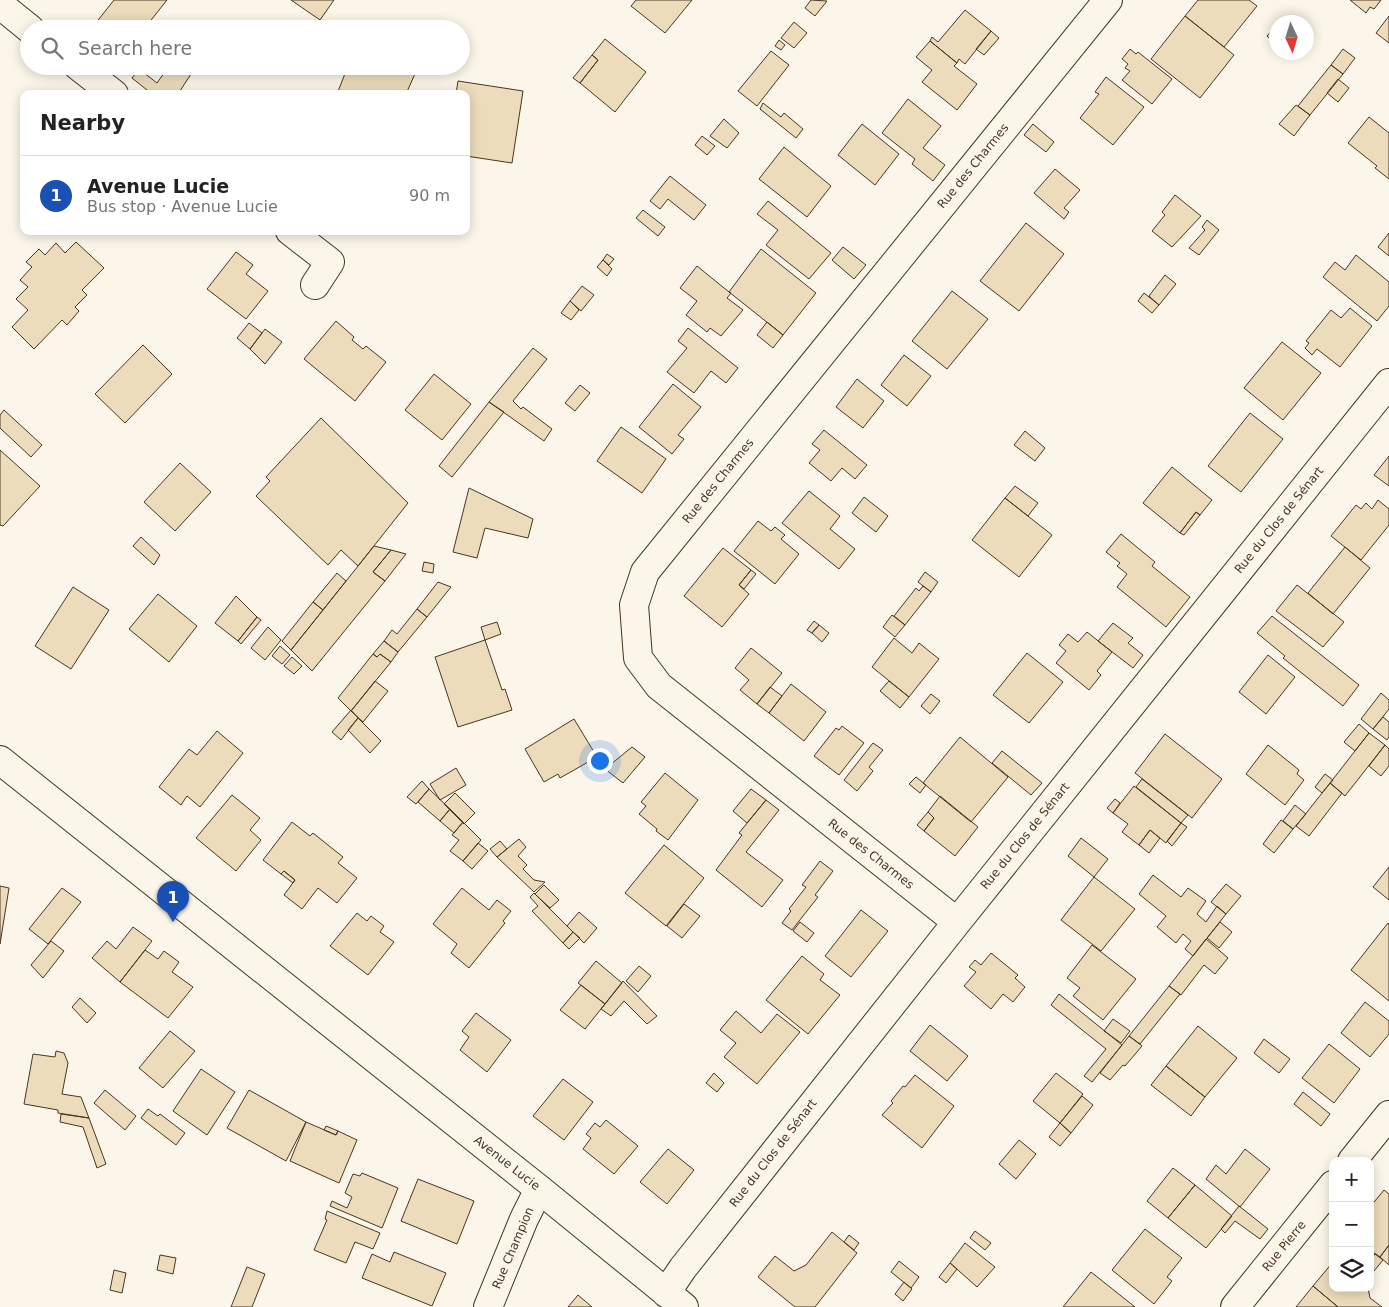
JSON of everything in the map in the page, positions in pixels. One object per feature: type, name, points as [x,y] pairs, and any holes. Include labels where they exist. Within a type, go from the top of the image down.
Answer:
[{"type":"street","name":"Rue des Charmes","points":[[957,922],[659,686],[638,658],[634,605],[645,572],[1108,0]]},
{"type":"street","points":[[2,10],[20,22]]},
{"type":"street","points":[[90,75],[109,90]]},
{"type":"street","points":[[295,235],[330,262],[314,285]]},
{"type":"street","name":"Rue du Clos de Sénart","points":[[675,1300],[683,1268],[957,922],[1389,383]]},
{"type":"street","name":"Avenue Lucie","points":[[0,760],[539,1189],[675,1300]]},
{"type":"street","points":[[1355,1157],[1389,1115]]},
{"type":"street","name":"Rue Champion","points":[[488,1307],[524,1219],[539,1189]]},
{"type":"street","name":"Rue Pierre","points":[[1234,1307],[1329,1190]]},
{"type":"building","points":[[114,0],[167,0],[151,20],[98,20]]},
{"type":"building","points":[[291,0],[334,0],[320,20]]},
{"type":"building","points":[[636,0],[692,0],[665,33],[631,6]]},
{"type":"building","points":[[811,0],[827,1],[815,16],[805,8]]},
{"type":"building","points":[[1198,0],[1249,0],[1257,6],[1224,47],[1185,16]]},
{"type":"building","points":[[1350,0],[1381,0],[1374,9],[1370,7],[1366,13]]},
{"type":"building","points":[[965,10],[991,31],[965,64],[959,59],[957,63],[930,41],[932,37],[938,42]]},
{"type":"building","points":[[1185,16],[1234,55],[1200,98],[1151,59]]},
{"type":"building","points":[[1389,16],[1389,43],[1376,33]]},
{"type":"building","points":[[794,22],[807,33],[794,48],[781,38]]},
{"type":"building","points":[[991,31],[999,38],[984,55],[976,49]]},
{"type":"building","points":[[605,39],[646,72],[615,112],[580,83],[598,60],[592,55]]},
{"type":"building","points":[[779,40],[785,45],[781,50],[775,46]]},
{"type":"building","points":[[930,41],[957,63],[954,66],[977,84],[957,110],[922,82],[932,70],[916,57]]},
{"type":"building","points":[[1130,49],[1136,54],[1138,52],[1172,79],[1152,104],[1122,80],[1130,71],[1125,68],[1128,64],[1122,59]]},
{"type":"building","points":[[1343,49],[1355,58],[1343,74],[1331,65]]},
{"type":"building","points":[[771,51],[789,65],[757,106],[738,91]]},
{"type":"building","points":[[592,55],[598,60],[580,83],[573,78]]},
{"type":"building","points":[[1331,65],[1343,74],[1310,115],[1298,106]]},
{"type":"building","points":[[134,75],[147,75],[157,83],[163,75],[190,75],[181,90],[147,90],[132,78]]},
{"type":"building","points":[[344,75],[414,75],[408,90],[339,90]]},
{"type":"building","points":[[1106,77],[1144,107],[1113,145],[1080,118],[1099,94],[1095,92]]},
{"type":"building","points":[[1338,79],[1349,88],[1338,102],[1327,93]]},
{"type":"building","points":[[458,81],[523,91],[512,163],[470,157],[470,90],[457,90]]},
{"type":"building","points":[[908,99],[941,126],[923,148],[945,165],[933,181],[912,164],[915,159],[882,133]]},
{"type":"building","points":[[763,103],[781,117],[784,113],[803,129],[796,138],[760,109]]},
{"type":"building","points":[[1296,105],[1310,115],[1294,136],[1279,124]]},
{"type":"building","points":[[1369,117],[1389,133],[1389,179],[1375,168],[1377,166],[1348,143]]},
{"type":"building","points":[[724,119],[739,133],[727,148],[710,136]]},
{"type":"building","points":[[862,124],[899,154],[875,185],[838,155]]},
{"type":"building","points":[[1033,124],[1054,142],[1046,152],[1024,135]]},
{"type":"building","points":[[702,136],[715,146],[707,155],[695,145]]},
{"type":"building","points":[[784,147],[831,186],[807,217],[759,179]]},
{"type":"building","points":[[1055,169],[1080,190],[1064,208],[1069,212],[1064,219],[1034,193]]},
{"type":"building","points":[[670,176],[706,205],[694,220],[668,199],[660,209],[650,201]]},
{"type":"building","points":[[1175,195],[1201,216],[1172,247],[1152,231],[1165,215],[1162,212]]},
{"type":"building","points":[[768,201],[831,253],[809,279],[766,245],[778,230],[757,214]]},
{"type":"building","points":[[643,210],[665,227],[658,236],[636,218]]},
{"type":"building","points":[[1207,220],[1219,230],[1199,255],[1189,248],[1205,230],[1202,227]]},
{"type":"building","points":[[1026,223],[1064,254],[1019,311],[980,281]]},
{"type":"building","points":[[1389,233],[1389,256],[1378,247]]},
{"type":"building","points":[[76,242],[104,268],[82,290],[87,295],[75,307],[79,311],[67,325],[62,320],[34,349],[12,327],[28,310],[16,299],[28,287],[20,280],[32,267],[26,262],[39,249],[45,255],[56,243],[65,253]]},
{"type":"building","points":[[843,247],[866,265],[854,279],[832,260]]},
{"type":"building","points":[[761,249],[816,293],[783,335],[729,292]]},
{"type":"building","points":[[236,252],[253,265],[246,274],[268,291],[246,319],[207,289]]},
{"type":"building","points":[[607,254],[614,259],[609,265],[603,260]]},
{"type":"building","points":[[1356,255],[1389,282],[1389,306],[1377,321],[1323,277],[1335,262],[1345,270]]},
{"type":"building","points":[[603,260],[612,269],[607,276],[597,267]]},
{"type":"building","points":[[697,266],[731,293],[727,298],[743,310],[721,336],[710,328],[707,332],[686,315],[697,301],[680,288]]},
{"type":"building","points":[[1165,275],[1176,284],[1159,305],[1149,296]]},
{"type":"building","points":[[582,286],[594,295],[581,311],[570,301]]},
{"type":"building","points":[[952,291],[988,319],[947,369],[912,341]]},
{"type":"building","points":[[1144,293],[1159,305],[1152,313],[1138,301]]},
{"type":"building","points":[[570,301],[579,310],[571,320],[561,313]]},
{"type":"building","points":[[1350,308],[1372,326],[1340,367],[1317,349],[1312,355],[1305,348],[1309,343],[1306,341],[1331,310],[1341,318]]},
{"type":"building","points":[[336,321],[354,337],[352,340],[363,349],[366,346],[386,362],[355,401],[304,359]]},
{"type":"building","points":[[767,322],[783,335],[773,348],[757,335]]},
{"type":"building","points":[[249,323],[262,333],[250,349],[237,338]]},
{"type":"building","points":[[688,328],[738,368],[726,383],[711,371],[694,393],[667,372],[687,348],[678,341]]},
{"type":"building","points":[[265,329],[282,342],[265,364],[250,349]]},
{"type":"building","points":[[1282,342],[1321,373],[1283,420],[1244,388]]},
{"type":"building","points":[[143,345],[172,374],[125,423],[95,394]]},
{"type":"building","points":[[533,348],[547,359],[513,401],[521,409],[523,407],[552,429],[544,441],[489,402]]},
{"type":"building","points":[[904,355],[931,376],[907,406],[881,385]]},
{"type":"building","points":[[434,374],[471,404],[442,440],[405,410]]},
{"type":"building","points":[[857,379],[884,401],[863,428],[836,407]]},
{"type":"building","points":[[673,384],[701,407],[678,435],[684,439],[672,454],[639,427]]},
{"type":"building","points":[[580,385],[590,393],[575,411],[565,403]]},
{"type":"building","points":[[489,402],[504,412],[452,477],[439,466]]},
{"type":"building","points":[[4,410],[42,445],[31,457],[0,428],[0,415]]},
{"type":"building","points":[[1250,413],[1283,439],[1241,492],[1208,466]]},
{"type":"building","points":[[321,418],[408,503],[358,566],[341,550],[328,565],[256,496],[270,481],[266,477]]},
{"type":"building","points":[[621,427],[666,459],[642,493],[597,461]]},
{"type":"building","points":[[824,430],[867,465],[855,479],[842,468],[831,481],[809,463],[820,450],[812,444]]},
{"type":"building","points":[[1025,431],[1045,448],[1035,461],[1014,445]]},
{"type":"building","points":[[0,450],[40,486],[3,526],[0,525]]},
{"type":"building","points":[[1389,456],[1389,486],[1374,475]]},
{"type":"building","points":[[180,463],[211,492],[175,531],[144,502]]},
{"type":"building","points":[[1172,467],[1212,500],[1200,515],[1196,512],[1180,533],[1143,503]]},
{"type":"building","points":[[1015,486],[1038,503],[1028,516],[1005,498]]},
{"type":"building","points":[[469,488],[533,519],[528,538],[485,528],[477,558],[453,552]]},
{"type":"building","points":[[809,491],[840,516],[830,529],[855,549],[839,569],[782,523]]},
{"type":"building","points":[[864,497],[888,516],[876,532],[852,513]]},
{"type":"building","points":[[1005,498],[1052,535],[1019,577],[972,540]]},
{"type":"building","points":[[1378,500],[1389,509],[1389,525],[1361,560],[1331,536],[1356,505],[1361,509],[1366,503],[1372,509]]},
{"type":"building","points":[[1196,512],[1200,515],[1184,535],[1180,533]]},
{"type":"building","points":[[758,521],[771,531],[775,527],[785,535],[781,539],[799,554],[775,584],[734,551]]},
{"type":"building","points":[[1121,534],[1155,562],[1152,566],[1190,597],[1166,627],[1117,587],[1127,574],[1117,566],[1120,563],[1106,552]]},
{"type":"building","points":[[141,537],[160,555],[154,565],[133,546]]},
{"type":"building","points":[[374,546],[391,550],[373,572],[385,581],[312,671],[291,650]]},
{"type":"building","points":[[1345,547],[1370,568],[1333,614],[1308,593]]},
{"type":"building","points":[[723,548],[751,570],[739,585],[749,594],[722,627],[684,596]]},
{"type":"building","points":[[391,550],[406,554],[385,581],[373,572]]},
{"type":"building","points":[[424,562],[434,564],[433,573],[422,571]]},
{"type":"building","points":[[751,570],[756,574],[744,589],[739,585]]},
{"type":"building","points":[[925,572],[938,582],[931,592],[918,582]]},
{"type":"building","points":[[337,573],[346,581],[323,610],[313,602]]},
{"type":"building","points":[[438,582],[451,587],[427,617],[417,609]]},
{"type":"building","points":[[1297,585],[1344,622],[1323,647],[1276,611]]},
{"type":"building","points":[[923,586],[931,592],[905,625],[894,616],[916,588],[919,591]]},
{"type":"building","points":[[73,587],[109,610],[71,669],[35,646]]},
{"type":"building","points":[[158,594],[197,626],[169,662],[129,629]]},
{"type":"building","points":[[236,596],[257,617],[238,641],[215,623]]},
{"type":"building","points":[[313,602],[323,610],[291,650],[282,641]]},
{"type":"building","points":[[417,609],[427,617],[398,652],[384,641],[392,630],[397,634]]},
{"type":"building","points":[[892,615],[905,625],[895,637],[883,627]]},
{"type":"building","points":[[1272,616],[1359,685],[1343,706],[1283,658],[1285,656],[1257,633]]},
{"type":"building","points":[[257,617],[261,620],[241,644],[238,641]]},
{"type":"building","points":[[814,621],[819,625],[812,633],[807,630]]},
{"type":"building","points":[[497,622],[501,634],[485,640],[481,627]]},
{"type":"building","points":[[1113,623],[1133,638],[1128,643],[1143,655],[1133,668],[1098,641]]},
{"type":"building","points":[[819,625],[829,633],[822,642],[812,633]]},
{"type":"building","points":[[268,627],[281,640],[265,660],[251,648]]},
{"type":"building","points":[[1087,632],[1112,652],[1097,671],[1101,675],[1089,690],[1056,663],[1066,651],[1059,645],[1068,634],[1078,642]]},
{"type":"building","points":[[894,638],[912,653],[919,643],[939,659],[909,697],[872,667]]},
{"type":"building","points":[[485,640],[502,690],[505,689],[512,710],[458,727],[435,657]]},
{"type":"building","points":[[384,641],[398,652],[391,662],[380,654],[377,657],[373,654]]},
{"type":"building","points":[[280,646],[290,655],[282,664],[272,656]]},
{"type":"building","points":[[751,648],[782,673],[757,704],[740,690],[749,680],[735,668]]},
{"type":"building","points":[[1027,653],[1063,682],[1029,723],[993,695]]},
{"type":"building","points":[[373,654],[377,657],[380,654],[391,662],[351,711],[338,698]]},
{"type":"building","points":[[1268,655],[1295,677],[1266,714],[1239,692]]},
{"type":"building","points":[[292,657],[302,666],[294,674],[284,666]]},
{"type":"building","points":[[375,681],[388,691],[363,722],[351,711]]},
{"type":"building","points":[[889,681],[909,697],[900,708],[880,691]]},
{"type":"building","points":[[791,684],[826,712],[804,741],[769,713]]},
{"type":"building","points":[[770,687],[782,696],[769,713],[757,704]]},
{"type":"building","points":[[1381,693],[1389,700],[1389,709],[1373,729],[1361,719]]},
{"type":"building","points":[[931,694],[940,701],[930,714],[921,706]]},
{"type":"building","points":[[351,710],[358,718],[341,740],[332,732]]},
{"type":"building","points":[[1383,717],[1389,722],[1389,737],[1387,740],[1373,729]]},
{"type":"building","points":[[358,718],[381,741],[370,753],[348,730]]},
{"type":"building","points":[[574,719],[597,757],[560,778],[558,774],[544,782],[525,749]]},
{"type":"building","points":[[1359,724],[1369,733],[1355,751],[1344,742]]},
{"type":"building","points":[[842,726],[864,743],[839,775],[814,756],[836,728],[839,730]]},
{"type":"building","points":[[217,731],[243,753],[200,807],[187,796],[181,805],[159,787],[189,749],[197,755]]},
{"type":"building","points":[[1369,733],[1385,745],[1345,796],[1330,783]]},
{"type":"building","points":[[1165,734],[1222,779],[1192,818],[1135,773]]},
{"type":"building","points":[[960,737],[1008,777],[971,822],[923,783]]},
{"type":"building","points":[[873,743],[883,750],[869,767],[873,771],[857,791],[844,780]]},
{"type":"building","points":[[1268,745],[1299,770],[1297,774],[1304,780],[1285,805],[1246,774]]},
{"type":"building","points":[[1385,745],[1389,749],[1389,766],[1381,776],[1369,766]]},
{"type":"building","points":[[632,747],[645,757],[623,783],[605,769]]},
{"type":"building","points":[[1002,751],[1042,783],[1031,795],[992,763]]},
{"type":"building","points":[[456,768],[466,785],[440,800],[430,784]]},
{"type":"building","points":[[665,773],[698,800],[668,840],[639,814],[646,806],[641,802]]},
{"type":"building","points":[[1325,774],[1333,780],[1322,793],[1315,787]]},
{"type":"building","points":[[916,777],[926,785],[920,793],[909,784]]},
{"type":"building","points":[[1142,779],[1188,815],[1181,823],[1136,787]]},
{"type":"building","points":[[422,781],[429,789],[416,804],[407,797]]},
{"type":"building","points":[[1330,783],[1342,793],[1309,836],[1296,826]]},
{"type":"building","points":[[1134,786],[1181,823],[1166,843],[1150,830],[1139,845],[1122,832],[1128,824],[1113,813]]},
{"type":"building","points":[[429,789],[450,809],[440,821],[418,802]]},
{"type":"building","points":[[751,789],[766,800],[747,823],[733,811]]},
{"type":"building","points":[[455,793],[475,813],[464,824],[444,804]]},
{"type":"building","points":[[232,795],[260,818],[250,830],[261,840],[236,871],[196,838]]},
{"type":"building","points":[[940,796],[978,827],[955,856],[924,831],[934,818],[928,812]]},
{"type":"building","points":[[1115,799],[1120,803],[1113,813],[1107,808]]},
{"type":"building","points":[[766,800],[779,810],[746,852],[783,880],[762,907],[716,870],[742,835],[739,833]]},
{"type":"building","points":[[1295,805],[1306,814],[1293,829],[1283,821]]},
{"type":"building","points":[[450,809],[463,822],[454,833],[440,821]]},
{"type":"building","points":[[928,812],[934,818],[924,831],[917,825]]},
{"type":"building","points":[[1281,820],[1293,829],[1274,853],[1263,844]]},
{"type":"building","points":[[292,822],[310,836],[313,833],[343,857],[338,863],[357,878],[337,903],[318,888],[302,909],[284,895],[295,880],[284,871],[281,874],[263,860]]},
{"type":"building","points":[[463,822],[481,840],[463,861],[450,851],[459,840],[452,835]]},
{"type":"building","points":[[1181,823],[1187,827],[1172,846],[1167,841]]},
{"type":"building","points":[[1150,830],[1160,838],[1149,853],[1139,845]]},
{"type":"building","points":[[1081,838],[1108,859],[1094,877],[1068,856]]},
{"type":"building","points":[[519,839],[526,847],[518,856],[527,865],[523,869],[534,880],[545,882],[534,892],[497,857]]},
{"type":"building","points":[[500,841],[507,849],[497,857],[490,849]]},
{"type":"building","points":[[478,843],[488,851],[472,869],[463,861]]},
{"type":"building","points":[[664,845],[704,878],[666,926],[625,893]]},
{"type":"building","points":[[820,861],[833,871],[815,895],[818,897],[792,930],[782,923],[791,911],[789,909],[806,887],[802,885]]},
{"type":"building","points":[[1389,867],[1389,900],[1373,887]]},
{"type":"building","points":[[284,871],[295,880],[293,883],[281,874]]},
{"type":"building","points":[[1153,875],[1181,897],[1188,888],[1206,901],[1197,914],[1206,922],[1217,906],[1226,914],[1193,956],[1185,949],[1191,941],[1183,934],[1176,943],[1157,927],[1166,916],[1139,894]]},
{"type":"building","points":[[1094,877],[1135,909],[1101,951],[1061,920]]},
{"type":"building","points":[[1226,884],[1241,896],[1226,914],[1211,902]]},
{"type":"building","points":[[544,885],[559,900],[550,908],[535,894]]},
{"type":"building","points":[[0,886],[9,888],[0,944]]},
{"type":"building","points":[[62,888],[81,902],[48,944],[29,929]]},
{"type":"building","points":[[462,888],[489,910],[497,900],[511,911],[503,921],[505,923],[469,968],[451,953],[457,944],[433,924]]},
{"type":"building","points":[[534,893],[573,932],[563,943],[532,911],[538,906],[530,897]]},
{"type":"building","points":[[684,904],[700,916],[682,938],[667,926]]},
{"type":"building","points":[[861,910],[888,931],[851,977],[825,956]]},
{"type":"building","points":[[579,912],[597,928],[584,943],[567,926]]},
{"type":"building","points":[[357,913],[367,921],[371,916],[384,926],[380,932],[394,942],[368,975],[330,946]]},
{"type":"building","points":[[800,922],[814,933],[807,942],[793,931]]},
{"type":"building","points":[[1220,922],[1232,932],[1219,948],[1207,938]]},
{"type":"building","points":[[1389,924],[1389,1001],[1351,970]]},
{"type":"building","points":[[133,927],[152,941],[120,982],[92,958],[107,941],[116,949]]},
{"type":"building","points":[[573,932],[580,938],[569,949],[563,943]]},
{"type":"building","points":[[1206,939],[1228,958],[1215,974],[1204,965],[1181,995],[1169,986]]},
{"type":"building","points":[[51,941],[64,951],[43,978],[31,965]]},
{"type":"building","points":[[1092,945],[1136,979],[1103,1020],[1073,996],[1080,988],[1067,978]]},
{"type":"building","points":[[145,950],[158,959],[164,951],[179,962],[172,972],[193,987],[168,1018],[120,982]]},
{"type":"building","points":[[991,953],[1018,975],[1015,978],[1025,987],[1013,1002],[1003,994],[991,1009],[964,986],[976,972],[969,967],[975,960],[981,965]]},
{"type":"building","points":[[802,956],[824,974],[820,980],[840,995],[808,1034],[766,1000]]},
{"type":"building","points":[[596,961],[622,983],[605,1004],[578,983]]},
{"type":"building","points":[[639,966],[651,976],[638,992],[626,981]]},
{"type":"building","points":[[623,981],[657,1016],[647,1024],[624,1001],[611,1016],[601,1009]]},
{"type":"building","points":[[581,985],[605,1004],[585,1029],[560,1010]]},
{"type":"building","points":[[1169,986],[1180,994],[1140,1044],[1129,1036]]},
{"type":"building","points":[[1059,994],[1122,1045],[1092,1082],[1084,1076],[1106,1049],[1051,1005]]},
{"type":"building","points":[[80,998],[96,1013],[87,1023],[72,1007]]},
{"type":"building","points":[[1365,1002],[1389,1021],[1389,1034],[1370,1057],[1341,1033]]},
{"type":"building","points":[[736,1011],[761,1033],[777,1014],[800,1032],[757,1084],[724,1057],[736,1043],[720,1030]]},
{"type":"building","points":[[476,1013],[511,1040],[487,1072],[460,1050],[469,1037],[462,1031]]},
{"type":"building","points":[[1113,1019],[1130,1031],[1121,1043],[1104,1031]]},
{"type":"building","points":[[930,1025],[968,1056],[947,1081],[910,1051]]},
{"type":"building","points":[[1198,1026],[1237,1058],[1205,1097],[1166,1066]]},
{"type":"building","points":[[170,1031],[195,1051],[163,1088],[139,1068]]},
{"type":"building","points":[[1129,1036],[1142,1046],[1110,1080],[1100,1073]]},
{"type":"building","points":[[1264,1039],[1290,1059],[1279,1073],[1254,1053]]},
{"type":"building","points":[[1329,1044],[1360,1069],[1334,1103],[1302,1078]]},
{"type":"building","points":[[56,1051],[64,1053],[68,1063],[62,1094],[81,1097],[89,1118],[58,1113],[58,1110],[24,1104],[33,1054],[55,1057]]},
{"type":"building","points":[[1166,1066],[1205,1097],[1191,1116],[1151,1085]]},
{"type":"building","points":[[201,1069],[235,1092],[207,1135],[173,1111]]},
{"type":"building","points":[[714,1073],[724,1083],[717,1092],[706,1083]]},
{"type":"building","points":[[1056,1073],[1083,1094],[1060,1123],[1033,1101]]},
{"type":"building","points":[[915,1075],[954,1106],[922,1148],[882,1115],[893,1103],[891,1101],[903,1086],[905,1087]]},
{"type":"building","points":[[563,1079],[593,1102],[564,1140],[533,1116]]},
{"type":"building","points":[[105,1090],[136,1116],[125,1130],[94,1103]]},
{"type":"building","points":[[249,1090],[306,1122],[286,1161],[227,1128]]},
{"type":"building","points":[[1303,1092],[1330,1114],[1321,1126],[1294,1104]]},
{"type":"building","points":[[1082,1096],[1093,1105],[1071,1133],[1060,1123]]},
{"type":"building","points":[[148,1109],[158,1116],[160,1114],[185,1133],[176,1145],[141,1118]]},
{"type":"building","points":[[61,1114],[89,1118],[106,1164],[97,1168],[83,1127],[60,1122]]},
{"type":"building","points":[[606,1120],[638,1146],[614,1174],[583,1149],[591,1138],[586,1134],[595,1123],[600,1127]]},
{"type":"building","points":[[306,1122],[336,1135],[338,1131],[357,1140],[339,1183],[290,1161]]},
{"type":"building","points":[[1060,1123],[1071,1133],[1060,1146],[1049,1137]]},
{"type":"building","points":[[326,1126],[338,1131],[336,1135],[324,1130]]},
{"type":"building","points":[[1019,1140],[1036,1154],[1016,1179],[999,1164]]},
{"type":"building","points":[[668,1149],[694,1170],[667,1204],[640,1182]]},
{"type":"building","points":[[1245,1149],[1270,1169],[1240,1207],[1206,1179],[1216,1165],[1226,1174]]},
{"type":"building","points":[[1173,1168],[1195,1185],[1168,1218],[1147,1201]]},
{"type":"building","points":[[362,1173],[398,1188],[382,1228],[330,1206],[332,1201],[347,1208],[352,1197],[345,1193],[353,1174],[360,1176]]},
{"type":"building","points":[[418,1179],[474,1201],[457,1244],[401,1221]]},
{"type":"building","points":[[1195,1185],[1232,1216],[1206,1248],[1168,1218]]},
{"type":"building","points":[[1384,1190],[1389,1194],[1389,1245],[1380,1257],[1374,1253],[1374,1202]]},
{"type":"building","points":[[1239,1206],[1268,1229],[1260,1239],[1235,1221],[1225,1233],[1221,1229]]},
{"type":"building","points":[[327,1211],[380,1233],[373,1249],[355,1242],[346,1263],[314,1250],[327,1220],[325,1219]]},
{"type":"building","points":[[1145,1229],[1182,1258],[1167,1277],[1172,1281],[1154,1304],[1112,1270]]},
{"type":"building","points":[[975,1231],[991,1243],[985,1250],[970,1238]]},
{"type":"building","points":[[832,1232],[857,1253],[815,1307],[795,1307],[758,1277],[775,1256],[794,1271],[806,1265]]},
{"type":"building","points":[[849,1235],[859,1243],[854,1250],[844,1242]]},
{"type":"building","points":[[965,1243],[995,1267],[977,1287],[950,1263]]},
{"type":"building","points":[[1389,1245],[1389,1265],[1380,1257]]},
{"type":"building","points":[[394,1252],[446,1273],[432,1306],[362,1278],[372,1254],[390,1262]]},
{"type":"building","points":[[1375,1254],[1383,1260],[1374,1271]]},
{"type":"building","points":[[160,1255],[176,1258],[173,1274],[157,1270]]},
{"type":"building","points":[[899,1261],[919,1277],[911,1288],[891,1272]]},
{"type":"building","points":[[950,1263],[957,1269],[946,1283],[939,1277]]},
{"type":"building","points":[[247,1267],[265,1274],[252,1307],[231,1307]]},
{"type":"building","points":[[1329,1267],[1329,1292],[1369,1292],[1370,1298],[1382,1307],[1338,1307],[1313,1286]]},
{"type":"building","points":[[114,1270],[126,1273],[122,1293],[110,1290]]},
{"type":"building","points":[[1091,1272],[1135,1307],[1063,1307]]},
{"type":"building","points":[[904,1282],[912,1289],[903,1301],[895,1294]]},
{"type":"building","points":[[1313,1286],[1338,1307],[1296,1307]]},
{"type":"building","points":[[578,1295],[592,1307],[568,1307]]},
{"type":"place","name":"Avenue Lucie","points":[[173,922]]}]
